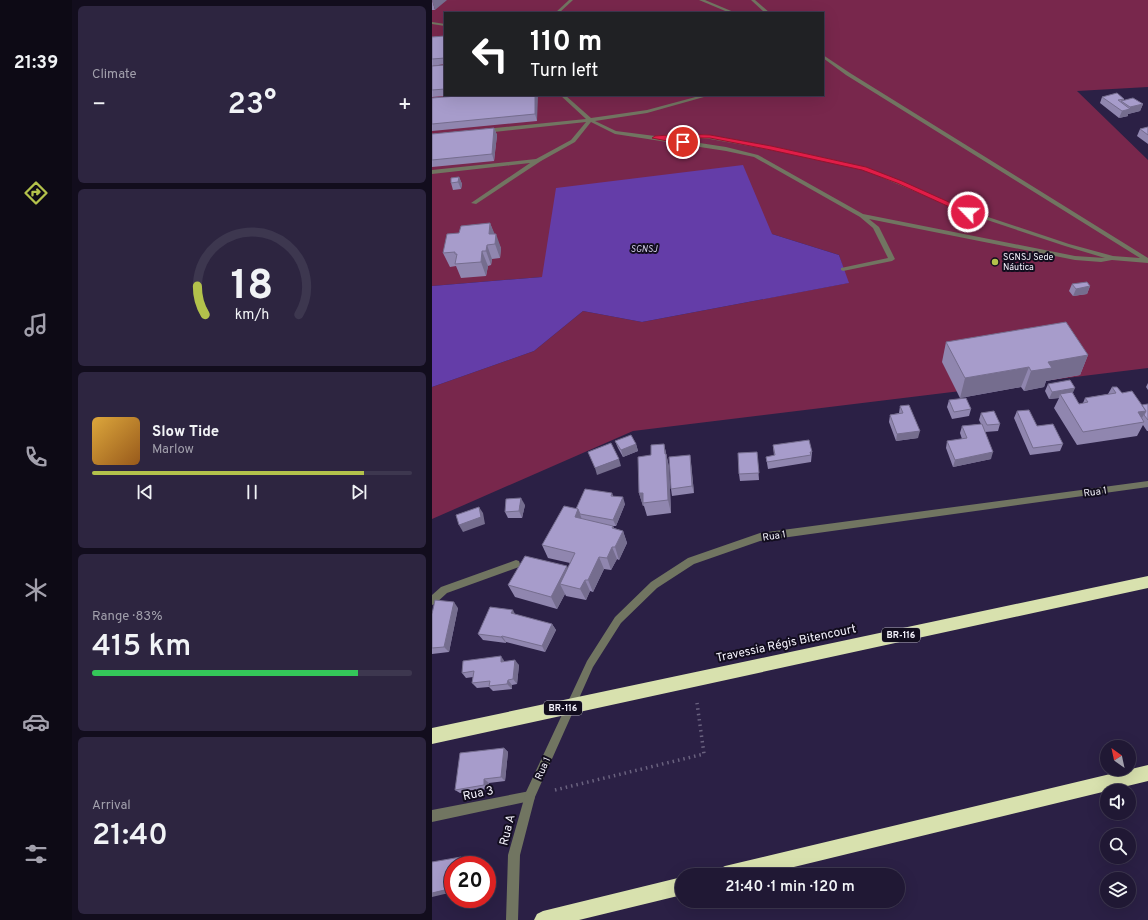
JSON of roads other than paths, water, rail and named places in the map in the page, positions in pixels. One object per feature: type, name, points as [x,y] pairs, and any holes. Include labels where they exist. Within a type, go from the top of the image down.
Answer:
[{"type":"highway","name":"Travessia Régis Bitencourt","points":[[432,736],[1148,582]]},
{"type":"highway","points":[[752,868],[1148,773]]},
{"type":"highway","points":[[543,920],[675,888]]},
{"type":"street","points":[[558,12],[571,0]]},
{"type":"street","points":[[701,0],[731,12]]},
{"type":"street","points":[[752,0],[767,12]]},
{"type":"street","points":[[432,23],[444,26]]},
{"type":"street","points":[[824,58],[1148,261]]},
{"type":"street","points":[[563,96],[590,120],[615,132],[726,149],[756,156],[862,216],[876,227],[892,259],[844,269]]},
{"type":"street","points":[[479,132],[590,120],[646,111],[705,96]]},
{"type":"street","points":[[474,203],[539,160],[573,141],[590,120]]},
{"type":"street","points":[[655,138],[683,135],[710,137],[771,148],[864,168],[968,212],[1067,245],[1113,258],[1148,261]]},
{"type":"street","points":[[432,172],[539,160]]},
{"type":"street","points":[[862,216],[1075,258],[1100,260],[1113,258]]},
{"type":"street","name":"Rua 1","points":[[530,796],[590,664],[618,620],[654,585],[691,561],[760,537],[1148,484]]},
{"type":"street","points":[[432,601],[444,590],[516,564]]},
{"type":"street","name":"Rua 3","points":[[432,816],[530,796]]},
{"type":"street","name":"Rua A","points":[[512,920],[514,855],[530,796]]},
{"type":"water","name":"SGNSJ","points":[[743,165],[772,234],[839,255],[849,283],[642,322],[583,311],[534,351],[432,387],[432,286],[542,277],[556,188]]},
{"type":"place","name":"SGNSJ Sede Náutica","points":[[995,262]]}]
